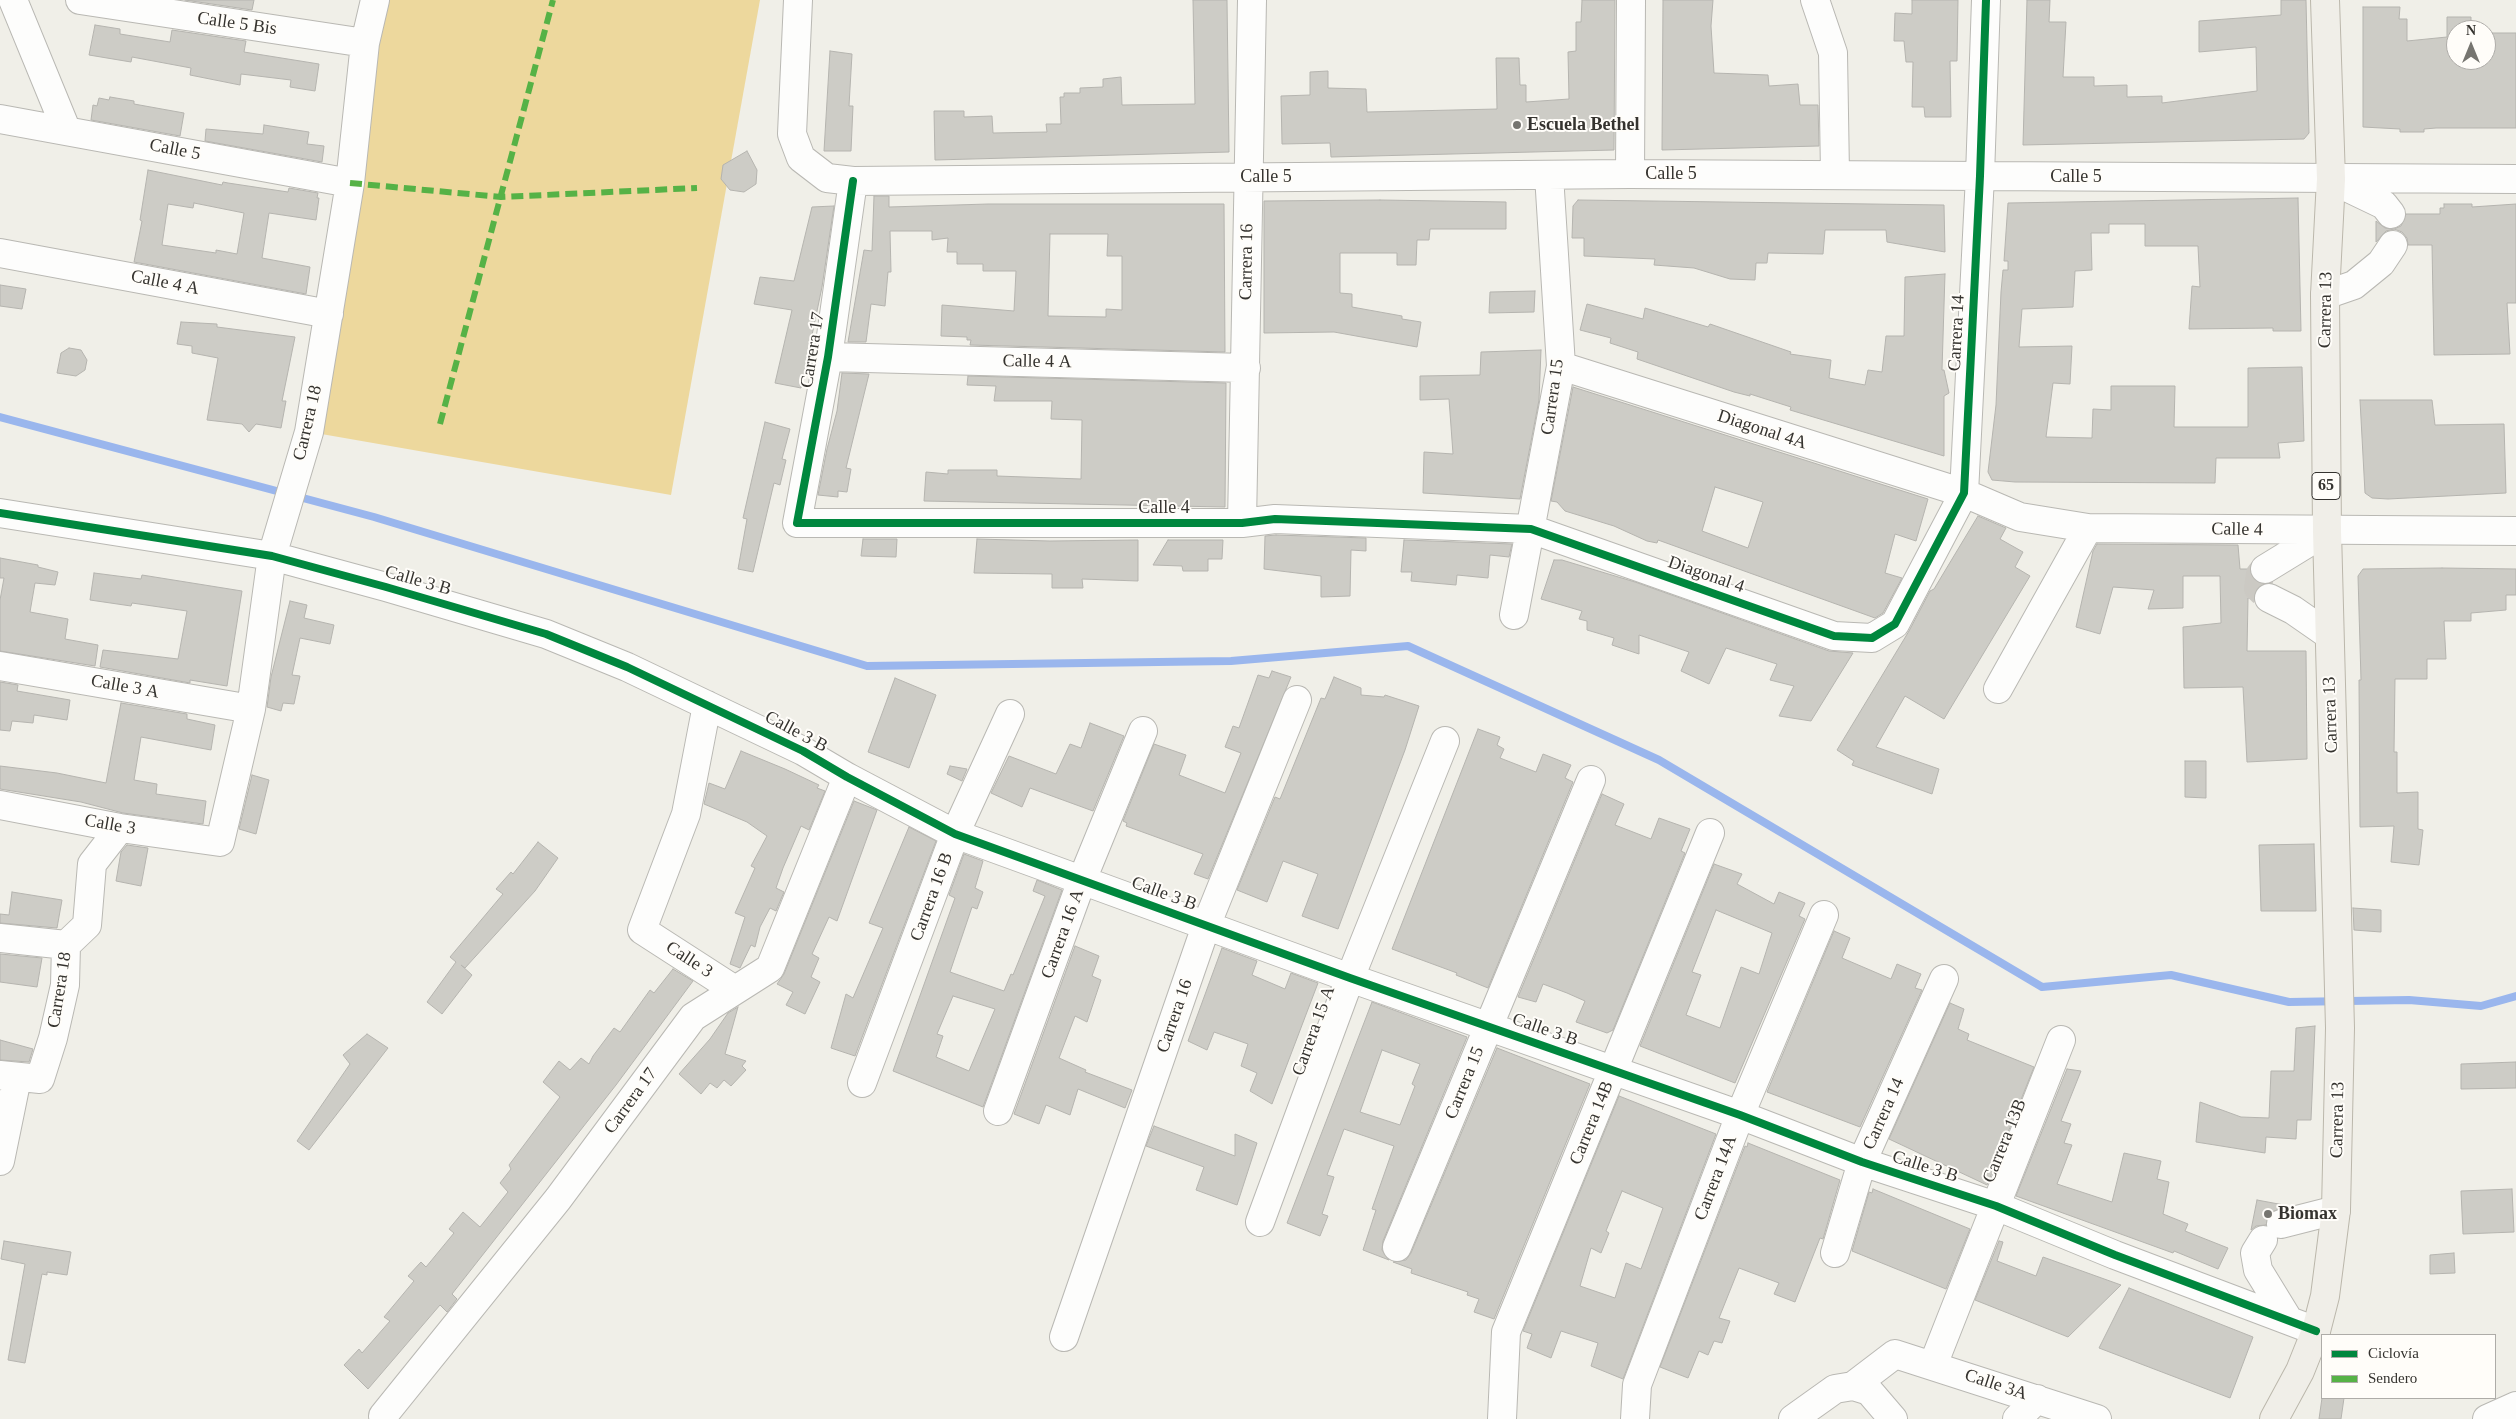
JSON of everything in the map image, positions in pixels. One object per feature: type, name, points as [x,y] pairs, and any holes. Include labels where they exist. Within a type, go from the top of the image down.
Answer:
[{"type":"main road","name":"Carrera 13","points":[[2274,1419],[2300,1371],[2316,1331],[2325,1296],[2336,1210],[2340,973],[2327,531],[2325,295],[2331,179],[2325,0]]},
{"type":"street","points":[[13,0],[66,129]]},
{"type":"street","name":"Calle 5 Bis","points":[[80,0],[365,43]]},
{"type":"street","name":"Carrera 18","points":[[220,842],[251,709],[272,556],[310,432],[350,183],[365,43],[375,0]]},
{"type":"street","points":[[798,0],[792,134],[801,158],[840,180]]},
{"type":"street","name":"Carrera 16","points":[[1242,523],[1252,0]]},
{"type":"street","points":[[1630,174],[1631,0]]},
{"type":"street","points":[[1815,0],[1833,53],[1836,174]]},
{"type":"street","name":"Carrera 14","points":[[1872,638],[1895,624],[1964,494],[1980,176],[1986,0]]},
{"type":"street","name":"Calle 5","points":[[0,118],[350,183]]},
{"type":"street","name":"Calle 5","points":[[840,180],[1630,174],[2516,179]]},
{"type":"street","name":"Carrera 15","points":[[1514,615],[1561,366],[1549,175]]},
{"type":"street","points":[[2331,179],[2384,205],[2390,214]]},
{"type":"street","name":"Carrera 17","points":[[797,523],[828,357],[840,180]]},
{"type":"street","points":[[2325,295],[2354,285],[2381,263],[2393,245]]},
{"type":"street","name":"Calle 4 A","points":[[0,253],[329,314]]},
{"type":"street","name":"Calle 4 A","points":[[828,357],[1246,368]]},
{"type":"street","name":"Diagonal 4A","points":[[1561,366],[1964,494]]},
{"type":"street","name":"Calle 4","points":[[1964,494],[2020,517],[2088,528],[2516,531]]},
{"type":"street","name":"Calle 3 B","points":[[0,513],[272,556],[546,634],[627,667],[707,704],[803,751],[847,777],[955,834],[1350,978],[1740,1115],[1862,1162],[1996,1206],[2115,1255],[2316,1331]]},
{"type":"street","name":"Calle 4","points":[[797,523],[1242,523],[1275,519],[1531,529]]},
{"type":"street","points":[[1998,689],[2088,528]]},
{"type":"street","name":"Diagonal 4","points":[[1531,529],[1834,636],[1872,638]]},
{"type":"street","points":[[2265,570],[2327,531]]},
{"type":"street","points":[[2269,598],[2293,610],[2329,635]]},
{"type":"street","name":"Calle 3 A","points":[[0,666],[251,709]]},
{"type":"street","name":"Carrera 16","points":[[1064,1336],[1206,926],[1296,700]]},
{"type":"street","name":"Calle 3","points":[[707,704],[686,814],[642,930],[735,990]]},
{"type":"street","name":"Carrera 16 B","points":[[862,1083],[955,834],[1010,714]]},
{"type":"street","name":"Carrera 16 A","points":[[998,1112],[1082,880],[1143,731]]},
{"type":"street","name":"Carrera 15 A","points":[[1260,1222],[1350,978],[1445,741]]},
{"type":"street","name":"Carrera 17","points":[[383,1416],[558,1199],[693,1017],[770,968],[847,777]]},
{"type":"street","name":"Carrera 15","points":[[1397,1247],[1591,780]]},
{"type":"street","name":"Calle 3","points":[[0,805],[120,828],[220,842]]},
{"type":"street","name":"Carrera 18","points":[[0,1161],[19,1078],[53,1038],[65,985],[66,945],[88,925],[92,864],[120,828]]},
{"type":"street","name":"Carrera 14B","points":[[1502,1419],[1506,1332],[1710,833]]},
{"type":"street","name":"Carrera 14A","points":[[1636,1419],[1637,1385],[1740,1115],[1824,915]]},
{"type":"street","points":[[0,938],[66,945]]},
{"type":"street","name":"Carrera 14","points":[[1835,1253],[1862,1162],[1944,979]]},
{"type":"street","name":"Carrera 13B","points":[[1933,1365],[2061,1040]]},
{"type":"street","points":[[2288,1319],[2258,1270],[2255,1253],[2272,1232],[2336,1210]]},
{"type":"street","name":"Calle 3A","points":[[1853,1386],[1895,1354],[2098,1419]]},
{"type":"street","points":[[1793,1419],[1836,1389],[1853,1386],[1869,1391],[1893,1419]]},
{"type":"street","points":[[2017,1419],[2037,1398]]},
{"type":"street","points":[[2487,1419],[2516,1406]]},
{"type":"shaded area","points":[[375,0],[760,0],[671,495],[310,432]]},
{"type":"building","points":[[185,0],[254,0],[252,10]]},
{"type":"building","points":[[1193,0],[1227,0],[1229,152],[935,160],[934,111],[964,111],[964,117],[992,116],[993,133],[1047,132],[1046,124],[1061,124],[1060,97],[1064,97],[1064,93],[1080,93],[1080,88],[1103,87],[1103,79],[1121,77],[1122,105],[1195,104]]},
{"type":"building","points":[[1582,0],[1615,0],[1614,150],[1331,157],[1330,143],[1282,144],[1281,96],[1310,95],[1310,72],[1328,71],[1328,88],[1366,89],[1367,112],[1497,109],[1496,58],[1519,58],[1520,85],[1526,85],[1526,102],[1569,99],[1568,52],[1576,51],[1576,22],[1581,22]]},
{"type":"building","points":[[1663,0],[1713,0],[1711,26],[1714,73],[1768,75],[1769,86],[1798,84],[1800,105],[1818,105],[1819,146],[1662,150]]},
{"type":"building","points":[[1912,0],[1958,0],[1957,61],[1950,61],[1951,117],[1925,117],[1924,107],[1912,107],[1913,62],[1906,62],[1904,41],[1894,41],[1895,13],[1912,14]]},
{"type":"building","points":[[2027,0],[2050,0],[2049,22],[2066,22],[2063,77],[2094,77],[2094,86],[2127,85],[2127,97],[2162,96],[2162,103],[2257,91],[2256,47],[2199,52],[2199,21],[2281,15],[2281,0],[2306,0],[2309,133],[2304,139],[2023,145]]},
{"type":"building","points":[[2363,7],[2400,7],[2399,19],[2407,19],[2407,41],[2446,37],[2446,70],[2496,70],[2496,33],[2516,33],[2516,128],[2436,128],[2424,129],[2424,132],[2400,132],[2400,129],[2363,127]]},
{"type":"building","points":[[2447,17],[2471,17],[2471,20],[2447,20]]},
{"type":"building","points":[[95,25],[120,29],[120,34],[170,42],[172,30],[246,41],[244,52],[319,64],[315,91],[290,87],[291,80],[241,74],[240,85],[190,75],[191,68],[132,57],[131,62],[89,55]]},
{"type":"building","points":[[830,51],[852,54],[849,106],[853,106],[851,151],[824,151]]},
{"type":"building","points":[[110,97],[134,101],[134,104],[184,113],[180,136],[91,120],[93,105],[97,106],[99,98],[109,100]]},
{"type":"building","points":[[264,125],[309,132],[307,144],[324,146],[322,162],[205,141],[206,129],[263,134]]},
{"type":"building","points":[[747,151],[757,170],[756,184],[744,192],[730,190],[721,179],[723,165]]},
{"type":"building","points":[[148,170],[222,185],[223,182],[288,192],[289,188],[318,193],[316,220],[269,213],[262,258],[310,267],[306,294],[134,262],[142,221],[140,220]],"holes":[[[194,203],[244,213],[237,254],[216,250],[216,253],[162,245],[168,204],[193,208]]]},
{"type":"building","points":[[874,196],[889,196],[889,207],[988,204],[1224,204],[1225,352],[970,345],[971,340],[967,340],[967,337],[941,336],[942,305],[1014,311],[1016,271],[983,271],[983,264],[957,264],[957,252],[947,252],[948,238],[932,240],[932,231],[890,231],[891,272],[888,272],[885,306],[871,304],[866,342],[848,342],[864,250],[872,251]],"holes":[[[1050,234],[1108,234],[1107,256],[1122,256],[1122,310],[1106,309],[1106,317],[1048,316]]]},
{"type":"building","points":[[2298,198],[2301,331],[2273,331],[2273,328],[2189,329],[2192,286],[2200,287],[2198,246],[2145,246],[2145,224],[2109,224],[2109,233],[2091,233],[2092,270],[2075,271],[2073,307],[2022,309],[2019,347],[2072,346],[2070,384],[2053,383],[2046,437],[2092,438],[2093,409],[2111,410],[2111,386],[2175,386],[2174,427],[2248,427],[2248,368],[2302,367],[2304,441],[2278,443],[2280,458],[2216,458],[2215,483],[2015,482],[1992,480],[1988,472],[1996,405],[2003,270],[2008,270],[2008,261],[2004,261],[2008,203]]},
{"type":"building","points":[[1578,200],[1944,205],[1945,252],[1887,242],[1886,230],[1825,230],[1823,254],[1768,253],[1767,263],[1756,263],[1755,280],[1730,279],[1694,268],[1654,265],[1655,259],[1584,256],[1584,238],[1572,238],[1573,206]]},
{"type":"building","points":[[1264,201],[1506,202],[1506,229],[1430,229],[1429,240],[1417,240],[1416,265],[1397,265],[1397,253],[1340,253],[1340,293],[1352,294],[1352,307],[1402,316],[1402,319],[1421,322],[1417,347],[1334,332],[1264,333]]},
{"type":"building","points":[[2444,204],[2472,204],[2472,207],[2516,204],[2516,303],[2507,303],[2510,354],[2434,355],[2432,245],[2408,245],[2407,238],[2402,232],[2394,229],[2401,226],[2406,214],[2440,214],[2440,208],[2444,208]]},
{"type":"building","points":[[834,206],[822,287],[801,388],[775,383],[792,310],[754,304],[760,277],[794,281],[812,207]]},
{"type":"building","points":[[2376,221],[2385,228],[2394,229],[2386,231],[2376,242]]},
{"type":"building","points":[[1945,274],[1942,370],[1944,370],[1949,393],[1944,396],[1944,456],[1790,410],[1791,407],[1750,394],[1750,396],[1734,392],[1637,359],[1638,352],[1610,343],[1611,338],[1580,330],[1587,304],[1643,319],[1645,308],[1708,327],[1710,324],[1791,352],[1790,354],[1831,360],[1829,378],[1865,385],[1868,370],[1882,372],[1886,336],[1904,336],[1905,277]]},
{"type":"building","points":[[0,285],[26,289],[22,309],[0,306]]},
{"type":"building","points":[[1535,291],[1534,312],[1489,313],[1490,292]]},
{"type":"building","points":[[181,322],[217,324],[217,327],[295,337],[282,401],[286,401],[281,428],[256,424],[249,432],[242,424],[207,420],[218,358],[192,353],[192,346],[177,344]]},
{"type":"building","points":[[69,348],[81,350],[87,360],[85,370],[76,376],[57,373],[61,353]]},
{"type":"building","points":[[1541,350],[1539,400],[1520,499],[1423,493],[1424,452],[1453,454],[1449,399],[1420,400],[1420,376],[1480,375],[1481,352]]},
{"type":"building","points":[[842,373],[869,374],[846,468],[851,469],[847,492],[838,491],[838,497],[818,495],[837,411]]},
{"type":"building","points":[[968,376],[1226,383],[1225,507],[924,501],[926,472],[948,474],[948,470],[997,470],[997,476],[1081,479],[1082,420],[1051,419],[1052,401],[994,401],[996,386],[967,385]]},
{"type":"building","points":[[1573,387],[1928,499],[1916,541],[1895,534],[1885,573],[1902,578],[1883,613],[1875,618],[1658,540],[1657,543],[1647,541],[1614,526],[1565,511],[1557,502],[1551,501]],"holes":[[[1715,487],[1763,502],[1748,548],[1702,531]]]},
{"type":"building","points":[[2360,400],[2432,400],[2435,425],[2504,424],[2506,493],[2388,499],[2372,498],[2365,493]]},
{"type":"building","points":[[765,422],[790,429],[782,459],[786,460],[780,485],[774,483],[753,572],[738,569],[747,519],[743,518]]},
{"type":"building","points":[[1978,516],[2006,528],[2000,539],[2023,552],[2015,567],[2030,576],[1944,719],[1905,696],[1876,747],[1939,769],[1932,794],[1852,765],[1854,761],[1837,750],[1909,631],[1930,591],[1934,589]]},
{"type":"building","points":[[1265,536],[1366,538],[1366,551],[1351,550],[1350,596],[1321,597],[1321,576],[1264,569]]},
{"type":"building","points":[[863,539],[897,539],[896,557],[861,556]]},
{"type":"building","points":[[977,539],[1050,541],[1138,540],[1138,581],[1082,579],[1083,588],[1052,588],[1052,574],[974,573]]},
{"type":"building","points":[[1168,540],[1223,540],[1222,559],[1208,559],[1208,571],[1183,571],[1182,566],[1153,565]]},
{"type":"building","points":[[1404,540],[1512,544],[1509,557],[1490,555],[1488,578],[1457,575],[1456,585],[1411,581],[1412,572],[1401,572]]},
{"type":"building","points":[[2097,544],[2238,545],[2240,569],[2249,569],[2252,578],[2263,584],[2255,591],[2253,598],[2248,598],[2247,651],[2306,651],[2307,759],[2247,762],[2243,687],[2184,688],[2183,627],[2221,623],[2220,576],[2183,576],[2183,608],[2148,609],[2154,590],[2113,587],[2100,634],[2076,627],[2093,551]]},
{"type":"building","points":[[0,558],[38,565],[38,567],[58,572],[55,585],[35,583],[30,612],[68,619],[65,639],[98,645],[95,666],[0,651],[0,600],[4,578],[0,578]]},
{"type":"building","points":[[1554,560],[1562,560],[1635,582],[1829,651],[1853,653],[1811,721],[1779,716],[1794,686],[1770,680],[1777,664],[1726,648],[1709,684],[1681,671],[1689,652],[1639,635],[1639,654],[1612,645],[1614,638],[1587,630],[1587,621],[1579,619],[1582,611],[1541,599]]},
{"type":"building","points":[[2363,569],[2516,569],[2516,595],[2506,595],[2506,610],[2471,613],[2471,621],[2444,621],[2446,659],[2427,659],[2427,679],[2395,679],[2394,752],[2397,752],[2397,793],[2418,792],[2418,829],[2423,830],[2419,865],[2391,862],[2394,826],[2360,827],[2359,680],[2361,680],[2358,576]]},
{"type":"building","points":[[94,573],[141,579],[142,575],[242,591],[227,686],[190,680],[190,683],[100,667],[103,650],[178,659],[187,611],[132,603],[131,606],[90,600]]},
{"type":"building","points":[[290,601],[307,605],[304,618],[334,625],[330,644],[300,638],[292,675],[300,676],[294,704],[283,703],[281,711],[267,707],[271,677]]},
{"type":"building","points":[[1272,671],[1291,677],[1208,879],[1194,874],[1203,854],[1126,826],[1127,823],[1123,821],[1154,744],[1186,755],[1179,775],[1225,793],[1241,753],[1225,747],[1233,726],[1239,728],[1258,675],[1269,678]]},
{"type":"building","points":[[1334,677],[1361,688],[1361,695],[1384,697],[1385,695],[1419,706],[1405,750],[1338,929],[1302,916],[1318,874],[1283,861],[1267,902],[1237,890],[1275,797],[1280,799],[1321,698],[1325,699]]},
{"type":"building","points":[[895,678],[936,695],[909,768],[868,752]]},
{"type":"building","points":[[0,682],[18,685],[17,691],[70,700],[67,720],[34,715],[33,723],[12,721],[10,731],[0,730]]},
{"type":"building","points":[[121,703],[187,714],[187,719],[215,725],[211,750],[141,737],[134,780],[157,784],[156,794],[206,801],[203,824],[123,813],[81,802],[0,789],[0,766],[57,773],[106,783]]},
{"type":"building","points":[[1090,723],[1124,736],[1093,811],[1030,788],[1022,807],[991,793],[1009,756],[1056,774],[1070,744],[1081,748]]},
{"type":"building","points":[[1478,729],[1500,737],[1497,745],[1504,749],[1500,758],[1536,772],[1543,754],[1571,765],[1565,778],[1573,782],[1488,988],[1456,975],[1457,973],[1392,949]]},
{"type":"building","points":[[741,751],[819,785],[817,788],[825,791],[809,830],[801,826],[783,868],[776,888],[784,892],[776,911],[770,908],[760,927],[755,947],[751,945],[740,968],[730,964],[745,917],[735,913],[755,868],[751,866],[767,836],[747,822],[704,804],[709,783],[725,789]]},
{"type":"building","points":[[2185,761],[2206,761],[2206,798],[2185,797]]},
{"type":"building","points":[[950,766],[967,769],[962,781],[947,774]]},
{"type":"building","points":[[252,775],[269,780],[256,834],[239,829]]},
{"type":"building","points":[[1602,794],[1624,804],[1615,825],[1651,839],[1659,818],[1690,829],[1681,851],[1685,853],[1613,1030],[1607,1033],[1576,1022],[1585,1001],[1567,993],[1543,984],[1536,1002],[1518,997]]},
{"type":"building","points":[[854,801],[877,810],[837,921],[829,917],[812,954],[819,958],[811,977],[820,982],[805,1014],[786,1005],[793,992],[777,984],[784,974]]},
{"type":"building","points":[[909,827],[936,841],[855,1056],[831,1048],[846,994],[853,998],[883,928],[869,923]]},
{"type":"building","points":[[538,842],[558,858],[535,891],[465,968],[461,965],[472,975],[442,1014],[427,1002],[456,962],[450,957],[503,894],[496,889],[511,872],[513,874]]},
{"type":"building","points":[[2314,844],[2316,911],[2261,911],[2259,845]]},
{"type":"building","points":[[127,845],[148,848],[141,886],[116,881],[121,852]]},
{"type":"building","points":[[964,854],[983,861],[975,888],[983,892],[977,909],[972,907],[950,972],[1004,991],[1011,974],[1013,975],[1045,896],[1033,891],[1037,880],[1062,890],[983,1107],[893,1071],[955,898],[949,895]],"holes":[[[953,996],[995,1009],[969,1071],[936,1057],[943,1036],[937,1034]]]},
{"type":"building","points":[[1714,864],[1742,874],[1737,884],[1774,904],[1779,892],[1805,903],[1799,916],[1805,919],[1735,1083],[1640,1046]],"holes":[[[1716,910],[1772,933],[1759,974],[1741,967],[1720,1028],[1686,1015],[1701,975],[1692,972]]]},
{"type":"building","points":[[12,892],[62,900],[57,928],[0,923],[0,914],[9,915]]},
{"type":"building","points":[[2353,908],[2381,910],[2381,932],[2354,930]]},
{"type":"building","points":[[1834,931],[1850,938],[1842,958],[1891,979],[1897,964],[1921,974],[1915,988],[1922,990],[1860,1127],[1767,1092]]},
{"type":"building","points":[[1075,946],[1099,956],[1092,976],[1101,980],[1087,1022],[1075,1016],[1059,1058],[1086,1070],[1085,1072],[1132,1090],[1125,1108],[1078,1089],[1070,1115],[1046,1105],[1039,1124],[1014,1114]]},
{"type":"building","points":[[1222,948],[1257,961],[1252,975],[1285,989],[1291,973],[1318,983],[1272,1104],[1250,1091],[1257,1073],[1241,1066],[1248,1044],[1214,1032],[1207,1050],[1188,1041]]},
{"type":"building","points":[[0,954],[42,958],[37,987],[0,982]]},
{"type":"building","points":[[673,969],[693,981],[616,1085],[452,1294],[457,1299],[447,1312],[440,1305],[368,1389],[344,1365],[359,1349],[362,1353],[390,1321],[384,1317],[414,1281],[408,1276],[421,1262],[426,1267],[454,1233],[449,1229],[463,1212],[480,1227],[508,1192],[500,1183],[511,1169],[509,1165],[560,1097],[543,1082],[559,1061],[570,1070],[581,1058],[589,1064],[614,1028],[620,1032],[650,990],[654,993]]},
{"type":"building","points":[[1372,1002],[1467,1037],[1383,1241],[1382,1250],[1389,1260],[1363,1250],[1376,1210],[1372,1209],[1394,1146],[1344,1129],[1327,1175],[1334,1177],[1322,1214],[1328,1216],[1320,1236],[1287,1223]],"holes":[[[1382,1050],[1420,1064],[1412,1084],[1415,1086],[1400,1125],[1360,1112]]]},
{"type":"building","points":[[1950,1003],[1964,1009],[1958,1029],[1969,1034],[1967,1040],[2034,1067],[1987,1185],[1889,1139]]},
{"type":"building","points":[[738,1007],[725,1054],[746,1061],[742,1066],[746,1070],[731,1086],[724,1080],[717,1088],[710,1083],[701,1094],[679,1074],[710,1039],[728,1013]]},
{"type":"building","points":[[2315,1026],[2311,1120],[2297,1120],[2296,1139],[2266,1137],[2265,1153],[2196,1142],[2200,1102],[2241,1117],[2269,1118],[2271,1071],[2294,1071],[2296,1028]]},
{"type":"building","points":[[367,1034],[388,1048],[309,1150],[297,1141],[350,1064],[343,1055]]},
{"type":"building","points":[[0,1040],[33,1049],[29,1062],[0,1060]]},
{"type":"building","points":[[1497,1048],[1590,1084],[1494,1319],[1474,1312],[1479,1299],[1467,1295],[1468,1292],[1411,1273],[1412,1269],[1393,1262],[1406,1260],[1411,1253]]},
{"type":"building","points":[[2516,1062],[2516,1088],[2461,1089],[2461,1064]]},
{"type":"building","points":[[2067,1069],[2081,1071],[2061,1121],[2071,1124],[2064,1143],[2072,1145],[2057,1184],[2112,1202],[2124,1153],[2161,1161],[2157,1179],[2169,1182],[2163,1214],[2188,1224],[2185,1231],[2228,1248],[2218,1269],[2174,1251],[2173,1253],[2016,1196]]},
{"type":"building","points":[[1619,1096],[1716,1134],[1623,1379],[1591,1366],[1598,1343],[1561,1331],[1551,1358],[1527,1348],[1532,1334],[1523,1331]],"holes":[[[1622,1191],[1663,1208],[1641,1269],[1626,1263],[1615,1298],[1580,1286],[1591,1248],[1601,1253],[1609,1233],[1606,1231]]]},
{"type":"building","points":[[1154,1126],[1235,1156],[1235,1134],[1257,1143],[1237,1205],[1196,1190],[1204,1167],[1146,1146]]},
{"type":"building","points":[[1748,1143],[1840,1180],[1823,1239],[1820,1238],[1795,1302],[1774,1294],[1779,1283],[1739,1268],[1719,1318],[1730,1321],[1722,1343],[1714,1341],[1708,1355],[1699,1351],[1688,1378],[1660,1367],[1745,1146],[1747,1147]]},
{"type":"building","points":[[1873,1189],[1970,1229],[1946,1289],[1852,1251],[1869,1192],[1872,1193]]},
{"type":"building","points":[[2512,1189],[2514,1232],[2463,1234],[2461,1191]]},
{"type":"building","points":[[2257,1200],[2284,1205],[2284,1207],[2270,1213],[2266,1225],[2256,1226],[2251,1230]]},
{"type":"building","points":[[4,1241],[71,1252],[67,1275],[47,1272],[47,1275],[42,1274],[25,1363],[8,1360],[25,1264],[1,1259]]},
{"type":"building","points":[[1999,1241],[2003,1242],[1997,1261],[2036,1276],[2043,1257],[2121,1285],[2068,1337],[1975,1300]]},
{"type":"building","points":[[2454,1253],[2455,1273],[2430,1274],[2430,1255]]},
{"type":"building","points":[[2129,1288],[2253,1337],[2230,1398],[2099,1348]]},
{"type":"building","points":[[2322,1399],[2344,1399],[2341,1419],[2319,1419]]},
{"type":"waterway","points":[[0,417],[374,517],[867,666],[1231,661],[1408,646],[1659,760],[2042,987],[2171,975],[2289,1002],[2409,1000],[2481,1006],[2516,996]]},
{"type":"tunnel","points":[[2265,569],[2260,574],[2258,588],[2269,598]]},
{"type":"marked path","points":[[440,424],[553,0]]},
{"type":"marked path","points":[[350,183],[501,197],[697,188]]},
{"type":"cycle path","points":[[853,181],[828,357],[797,523],[1242,523],[1275,519],[1531,529],[1834,636],[1872,638],[1895,624],[1964,493],[1980,176],[1986,0]]},
{"type":"cycle path","points":[[0,513],[272,556],[546,634],[627,667],[803,751],[847,777],[955,834],[1350,978],[1740,1115],[1862,1162],[1996,1206],[2115,1255],[2316,1331]]},
{"type":"place","name":"Escuela Bethel","points":[[1517,125]]},
{"type":"place","name":"Biomax","points":[[2268,1214]]}]
